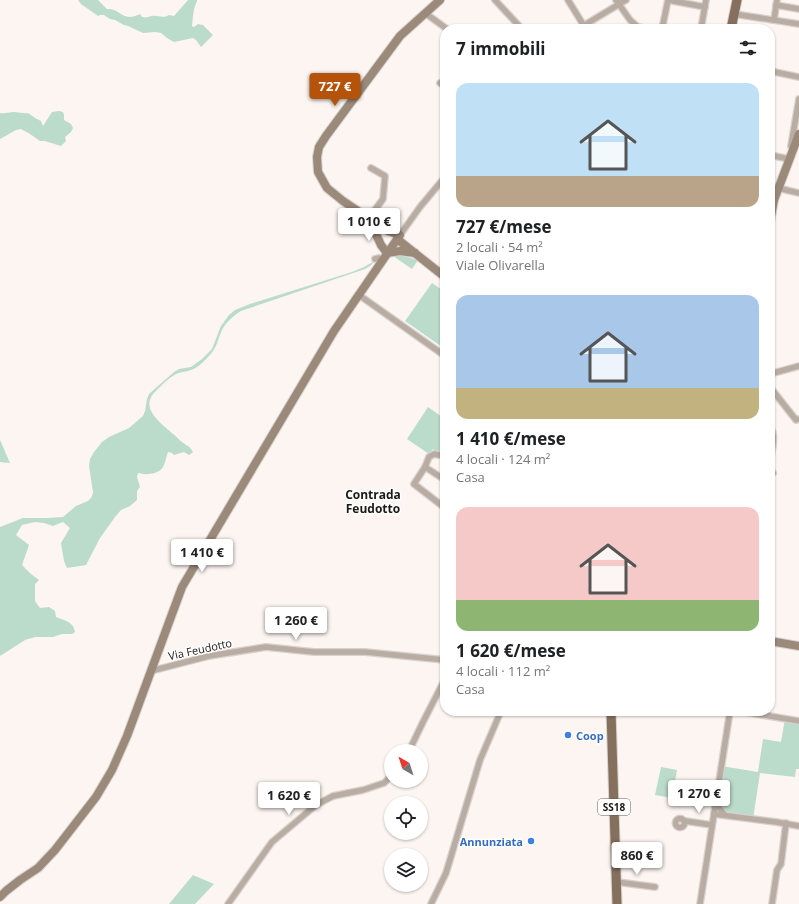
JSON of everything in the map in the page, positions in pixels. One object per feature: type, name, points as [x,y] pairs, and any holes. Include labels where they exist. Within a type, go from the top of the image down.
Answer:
[{"type":"main road","points":[[732,24],[737,0]]},
{"type":"main road","name":"SS18","points":[[610,716],[617,904]]},
{"type":"street","points":[[440,0],[400,36],[319,147],[317,157],[318,172],[327,188],[368,219],[388,231],[440,273]]},
{"type":"street","points":[[495,0],[517,24]]},
{"type":"street","points":[[568,0],[580,24]]},
{"type":"street","points":[[585,24],[618,2],[626,0]]},
{"type":"street","points":[[663,24],[668,0],[705,8]]},
{"type":"street","points":[[701,24],[706,0]]},
{"type":"street","points":[[618,2],[630,20],[636,24]]},
{"type":"street","points":[[774,20],[776,2],[799,10]]},
{"type":"street","points":[[425,13],[440,24]]},
{"type":"street","points":[[734,14],[799,24]]},
{"type":"street","points":[[775,72],[799,77]]},
{"type":"street","points":[[789,159],[799,99]]},
{"type":"street","points":[[775,197],[799,134]]},
{"type":"street","points":[[775,156],[789,159]]},
{"type":"street","points":[[368,219],[383,199],[385,176],[371,168]]},
{"type":"street","points":[[0,897],[20,880],[38,868],[55,850],[96,797],[118,757],[182,587],[334,331],[359,295],[378,260],[387,253],[420,207],[440,183]]},
{"type":"street","points":[[778,188],[799,193]]},
{"type":"street","points":[[368,219],[381,245],[387,253]]},
{"type":"street","points":[[380,243],[383,236],[388,231]]},
{"type":"street","points":[[387,253],[400,251],[413,252]]},
{"type":"street","points":[[359,295],[440,352]]},
{"type":"street","points":[[775,373],[799,366]]},
{"type":"street","points":[[775,393],[796,420],[799,419]]},
{"type":"street","points":[[440,455],[434,454],[429,457],[425,467],[414,484],[440,504]]},
{"type":"street","points":[[425,467],[440,477]]},
{"type":"street","points":[[775,642],[799,646]]},
{"type":"street","name":"Via Feudotto","points":[[151,671],[209,656],[266,647],[314,652],[365,652],[440,660]]},
{"type":"street","points":[[412,744],[440,689]]},
{"type":"street","points":[[431,904],[446,873],[480,760],[499,716]]},
{"type":"street","points":[[700,904],[729,716]]},
{"type":"street","points":[[769,716],[799,721]]},
{"type":"street","points":[[228,904],[272,842],[316,805],[333,796],[363,790],[384,783]]},
{"type":"street","points":[[716,803],[725,815]]},
{"type":"street","points":[[714,814],[799,826]]},
{"type":"street","points":[[684,821],[712,824]]},
{"type":"street","points":[[772,904],[777,870],[781,864],[786,823]]},
{"type":"street","points":[[703,824],[711,834]]},
{"type":"street","points":[[616,882],[655,887]]},
{"type":"green space","points":[[78,0],[98,0],[107,9],[112,9],[129,17],[140,14],[142,17],[165,17],[169,15],[174,16],[188,0],[197,0],[192,26],[194,27],[198,24],[203,25],[213,35],[201,47],[193,38],[174,42],[161,33],[143,33],[104,15],[98,16],[81,4]]},
{"type":"green space","points":[[52,112],[63,112],[64,120],[71,124],[73,128],[65,137],[66,141],[61,146],[40,141],[21,129],[16,130],[0,139],[0,113],[28,113],[41,121],[43,126]]},
{"type":"green space","points":[[400,255],[418,260],[412,269],[393,256]]},
{"type":"green space","points":[[376,260],[365,269],[241,311],[225,325],[214,349],[199,366],[173,376],[153,394],[150,400],[150,406],[154,416],[193,452],[189,455],[184,452],[174,455],[168,452],[164,465],[160,470],[150,474],[138,473],[137,477],[140,487],[137,491],[137,500],[130,506],[121,510],[115,517],[100,538],[86,565],[67,568],[64,561],[61,543],[70,528],[63,522],[53,526],[35,522],[22,525],[16,535],[29,545],[22,565],[39,580],[35,584],[35,601],[40,608],[49,607],[55,611],[56,617],[70,623],[75,632],[72,634],[62,634],[53,637],[35,637],[25,640],[0,656],[0,527],[23,518],[63,517],[76,506],[88,501],[93,492],[89,466],[90,459],[94,452],[102,442],[109,437],[129,428],[143,416],[149,394],[174,372],[179,369],[191,367],[212,349],[221,326],[229,315],[235,310],[352,272]]},
{"type":"green space","points":[[432,283],[440,289],[440,346],[405,321]]},
{"type":"green space","points":[[428,407],[440,415],[440,453],[433,449],[429,454],[407,439]]},
{"type":"green space","points":[[0,440],[10,463],[0,462]]},
{"type":"green space","points":[[785,719],[799,721],[799,769],[796,769],[795,777],[760,773],[753,819],[725,815],[715,803],[721,766],[758,772],[763,739],[781,742]]},
{"type":"green space","points":[[661,767],[677,770],[672,798],[655,795]]},
{"type":"green space","points":[[193,875],[214,884],[195,904],[169,904]]},
{"type":"place","name":"Coop","points":[[568,735]]},
{"type":"place","name":"Annunziata","points":[[531,841]]},
{"type":"district","name":"Contrada Feudotto","points":[[373,501]]}]
